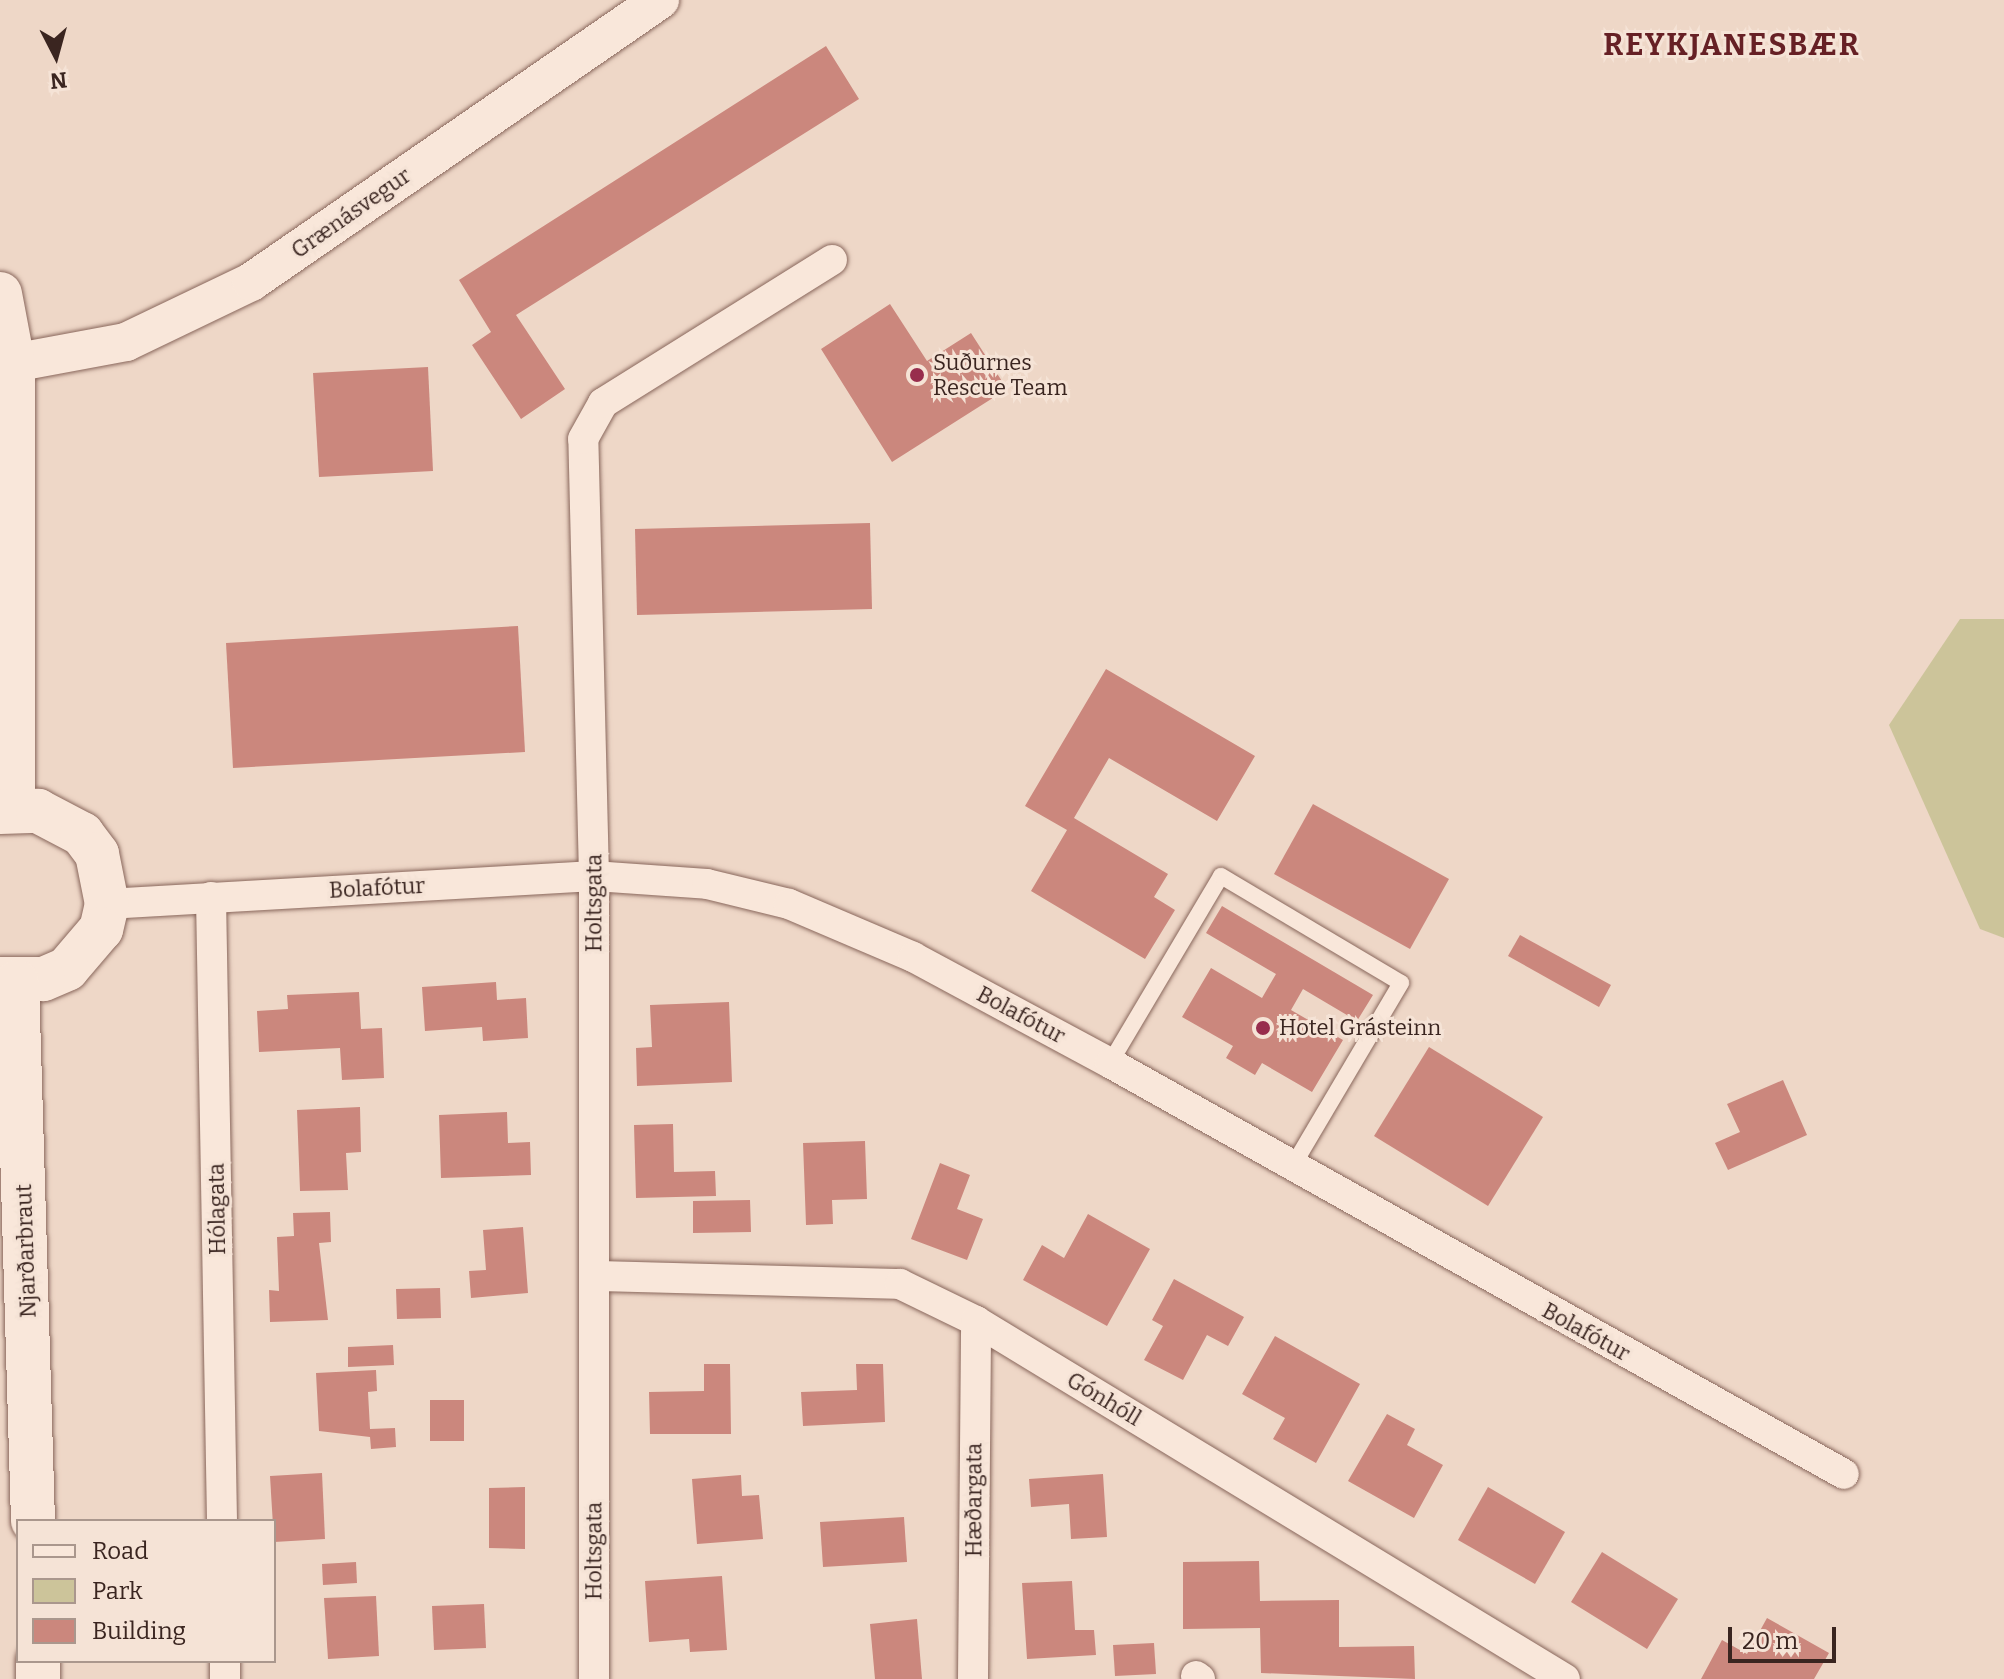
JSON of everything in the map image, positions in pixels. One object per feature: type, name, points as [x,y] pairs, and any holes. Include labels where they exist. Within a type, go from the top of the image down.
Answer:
[{"type":"main road","points":[[0,294],[13,363],[6,811],[62,819],[82,834],[97,854],[107,904],[101,929],[67,969],[9,980]]},
{"type":"main road","name":"Njarðarbraut","points":[[9,980],[33,1519]]},
{"type":"street","name":"Grænásvegur","points":[[13,363],[126,342],[251,282],[660,0]]},
{"type":"street","name":"Holtsgata","points":[[594,1679],[594,876],[583,439],[592,415],[832,260]]},
{"type":"street","name":"Bolafótur","points":[[107,904],[594,876],[707,884],[830,918],[1110,1063],[1291,1169],[1844,1474]]},
{"type":"street","name":"Hólagata","points":[[211,897],[222,1519]]},
{"type":"street","name":"Gónhóll","points":[[595,1276],[900,1284],[976,1321],[1565,1679]]},
{"type":"street","name":"Hæðargata","points":[[973,1679],[976,1321]]},
{"type":"lane","points":[[1110,1063],[1221,876],[1401,983],[1291,1169]]},
{"type":"green space","points":[[1960,619],[2004,619],[2004,938],[1980,929],[1889,725]]},
{"type":"building","points":[[826,46],[859,99],[516,315],[565,389],[521,419],[472,345],[491,332],[459,280]]},
{"type":"building","name":"Suðurnes Rescue Team","points":[[890,304],[927,361],[971,333],[1007,389],[892,462],[821,349]]},
{"type":"building","points":[[428,367],[433,471],[319,477],[313,373]]},
{"type":"building","points":[[870,523],[872,609],[637,615],[635,529]]},
{"type":"building","points":[[518,626],[525,752],[233,768],[226,643]]},
{"type":"building","points":[[1106,669],[1255,756],[1217,821],[1109,758],[1074,818],[1168,874],[1154,897],[1175,910],[1145,959],[1031,891],[1067,830],[1025,806]]},
{"type":"building","points":[[1313,804],[1449,879],[1410,949],[1274,874]]},
{"type":"building","name":"Hotel Grásteinn","points":[[1222,906],[1373,995],[1357,1021],[1303,989],[1291,1010],[1343,1040],[1312,1092],[1262,1063],[1255,1075],[1226,1058],[1233,1046],[1182,1017],[1211,968],[1262,998],[1276,974],[1206,933]]},
{"type":"building","points":[[1520,935],[1611,985],[1599,1007],[1508,956]]},
{"type":"building","points":[[496,982],[497,1000],[526,998],[528,1038],[483,1041],[482,1027],[425,1031],[422,987]]},
{"type":"building","points":[[359,992],[361,1029],[382,1028],[384,1078],[342,1080],[340,1048],[259,1052],[257,1011],[288,1009],[287,995]]},
{"type":"building","points":[[729,1002],[732,1082],[637,1086],[636,1048],[652,1047],[650,1005]]},
{"type":"building","points":[[1429,1047],[1543,1117],[1488,1206],[1374,1136]]},
{"type":"building","points":[[1783,1080],[1807,1135],[1728,1170],[1715,1143],[1740,1132],[1727,1104]]},
{"type":"building","points":[[360,1107],[361,1152],[346,1153],[348,1190],[300,1191],[297,1110]]},
{"type":"building","points":[[507,1112],[508,1143],[530,1142],[531,1175],[441,1178],[439,1115]]},
{"type":"building","points":[[673,1124],[674,1172],[715,1171],[716,1196],[636,1198],[634,1125]]},
{"type":"building","points":[[865,1141],[867,1199],[832,1200],[833,1224],[806,1225],[803,1143]]},
{"type":"building","points":[[940,1163],[970,1175],[957,1209],[983,1219],[967,1260],[911,1239]]},
{"type":"building","points":[[750,1200],[751,1232],[693,1233],[693,1201]]},
{"type":"building","points":[[330,1212],[331,1242],[319,1243],[328,1320],[270,1322],[269,1290],[279,1291],[277,1237],[294,1236],[293,1213]]},
{"type":"building","points":[[1088,1214],[1150,1249],[1107,1326],[1023,1280],[1042,1245],[1064,1258]]},
{"type":"building","points":[[523,1227],[528,1293],[471,1298],[469,1271],[486,1270],[483,1230]]},
{"type":"building","points":[[1174,1279],[1244,1317],[1228,1346],[1207,1335],[1183,1380],[1144,1360],[1163,1326],[1152,1320]]},
{"type":"building","points":[[440,1288],[441,1318],[397,1319],[396,1289]]},
{"type":"building","points":[[1275,1336],[1360,1384],[1316,1463],[1273,1439],[1285,1418],[1242,1394]]},
{"type":"building","points":[[393,1345],[394,1365],[348,1367],[348,1347]]},
{"type":"building","points":[[704,1364],[730,1364],[731,1434],[650,1434],[649,1392],[704,1391]]},
{"type":"building","points":[[856,1364],[883,1364],[885,1422],[803,1426],[801,1392],[857,1390]]},
{"type":"building","points":[[376,1370],[377,1391],[368,1392],[370,1429],[395,1428],[396,1447],[371,1449],[370,1437],[319,1431],[316,1373]]},
{"type":"building","points":[[430,1400],[464,1400],[464,1441],[430,1441]]},
{"type":"building","points":[[1387,1414],[1415,1429],[1407,1445],[1443,1465],[1414,1518],[1348,1481]]},
{"type":"building","points":[[322,1473],[325,1539],[276,1542],[270,1476]]},
{"type":"building","points":[[1103,1474],[1107,1537],[1071,1539],[1069,1504],[1031,1507],[1029,1479]]},
{"type":"building","points":[[741,1475],[742,1496],[759,1495],[763,1539],[697,1544],[692,1479]]},
{"type":"building","points":[[525,1487],[525,1549],[489,1548],[489,1488]]},
{"type":"building","points":[[1488,1487],[1565,1532],[1535,1584],[1458,1540]]},
{"type":"building","points":[[904,1517],[907,1562],[823,1567],[820,1522]]},
{"type":"building","points":[[1602,1552],[1678,1599],[1647,1649],[1571,1602]]},
{"type":"building","points":[[1259,1561],[1260,1601],[1339,1600],[1339,1647],[1414,1646],[1415,1679],[1261,1673],[1260,1628],[1183,1629],[1183,1562]]},
{"type":"building","points":[[356,1562],[357,1583],[323,1585],[322,1564]]},
{"type":"building","points":[[722,1576],[727,1650],[690,1652],[689,1639],[649,1642],[645,1581]]},
{"type":"building","points":[[1072,1581],[1075,1630],[1094,1630],[1096,1655],[1027,1659],[1022,1583]]},
{"type":"building","points":[[376,1596],[379,1656],[328,1659],[324,1598]]},
{"type":"building","points":[[484,1604],[486,1648],[434,1650],[432,1606]]},
{"type":"building","points":[[1767,1618],[1829,1653],[1814,1679],[1701,1679],[1722,1640],[1747,1654]]},
{"type":"building","points":[[917,1619],[922,1679],[875,1679],[870,1624]]},
{"type":"building","points":[[1154,1643],[1156,1674],[1115,1676],[1113,1645]]},
{"type":"place","name":"Suðurnes Rescue Team","points":[[917,375]]},
{"type":"place","name":"Hotel Grásteinn","points":[[1263,1028]]},
{"type":"district","name":"REYKJANESBÆR","points":[[1732,45]]}]
